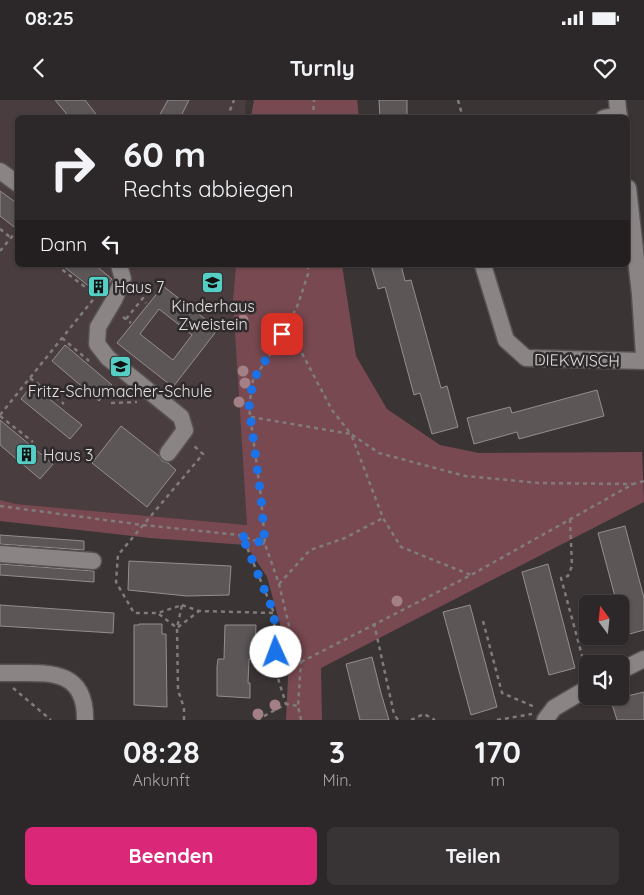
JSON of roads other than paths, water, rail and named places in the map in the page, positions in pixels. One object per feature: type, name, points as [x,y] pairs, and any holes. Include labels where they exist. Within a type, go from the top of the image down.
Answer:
[{"type":"street","points":[[0,171],[15,182]]},
{"type":"street","points":[[630,206],[640,294],[644,355]]},
{"type":"street","points":[[120,267],[123,280],[98,326],[97,344],[108,358],[181,418],[185,430],[168,453]]},
{"type":"street","name":"DIEKWISCH","points":[[484,267],[506,340],[526,358],[644,361]]},
{"type":"street","points":[[0,554],[93,561]]},
{"type":"street","points":[[629,666],[644,659]]},
{"type":"street","points":[[4,678],[56,675],[72,682],[82,695],[84,720]]},
{"type":"street","points":[[547,716],[560,703],[579,693]]},
{"type":"place","name":"Kinderhaus Zweistein","points":[[213,282]]},
{"type":"place","name":"Haus 7","points":[[98,287]]},
{"type":"place","name":"Fritz-Schumacher-Schule","points":[[120,367]]},
{"type":"place","name":"Haus 3","points":[[27,455]]}]
